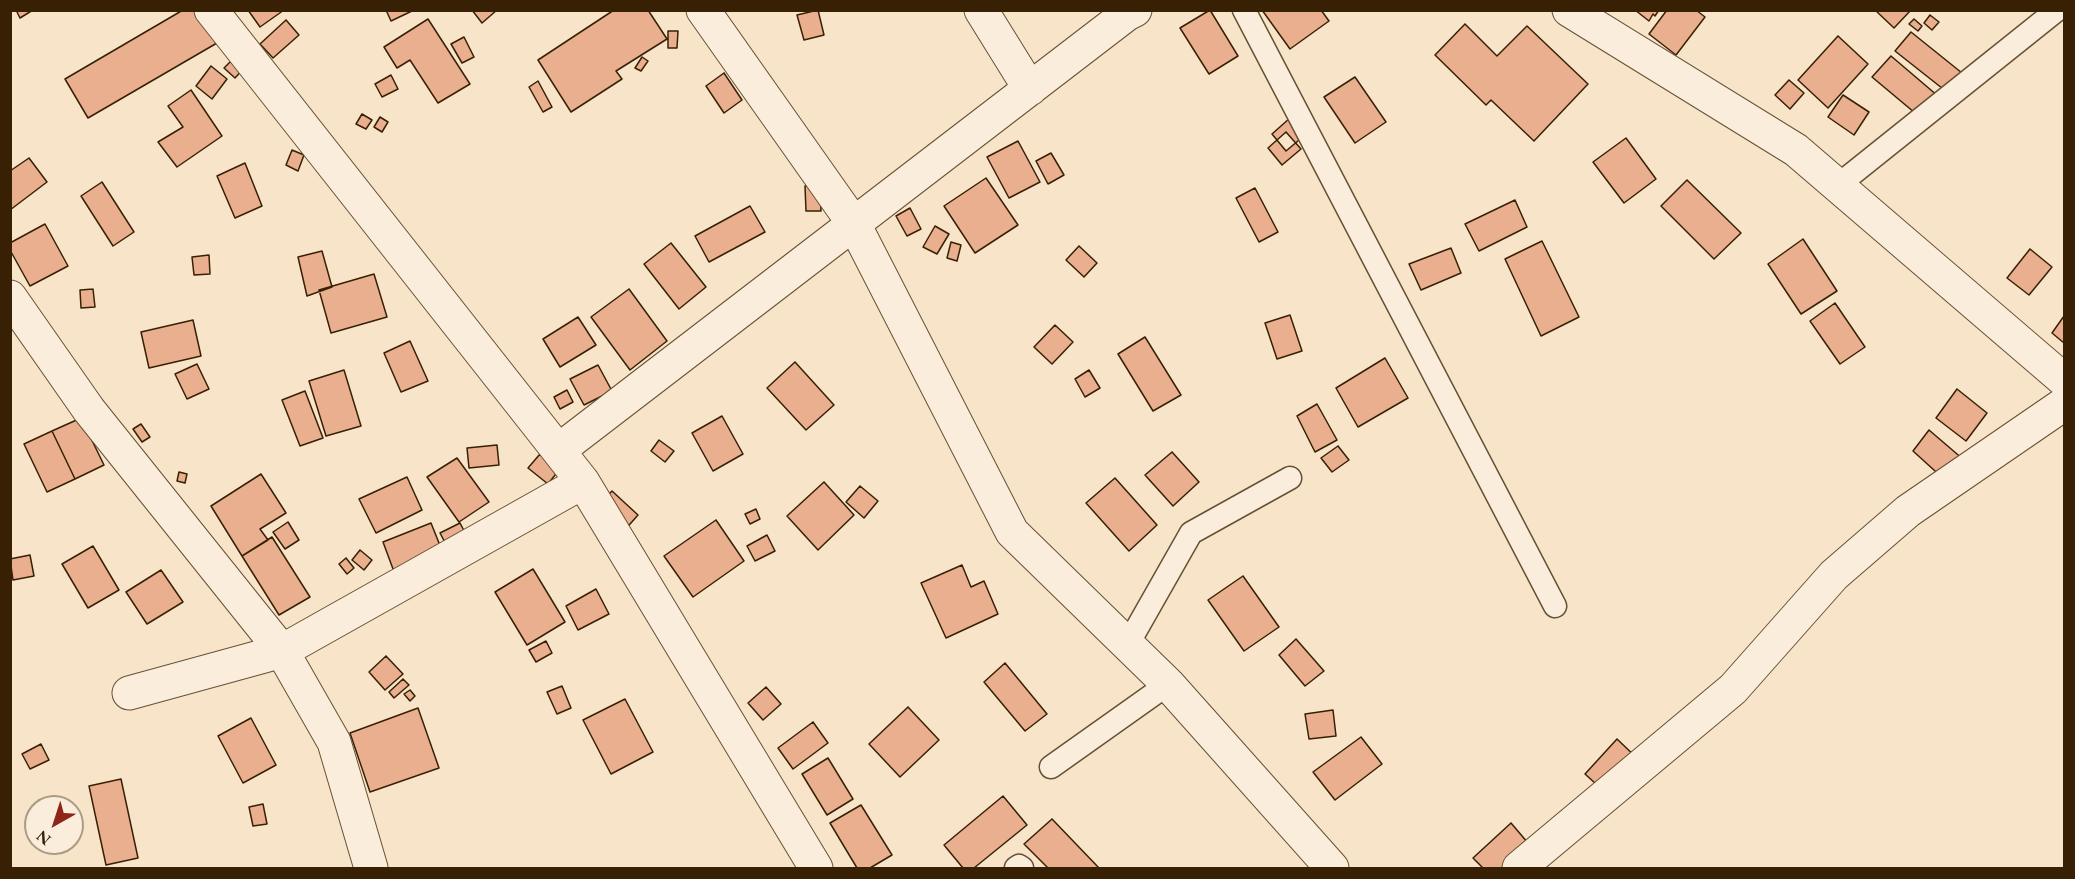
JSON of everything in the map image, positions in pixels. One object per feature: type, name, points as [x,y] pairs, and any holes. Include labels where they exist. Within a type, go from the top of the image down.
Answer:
[{"type":"street","points":[[211,10],[583,482],[816,868]]},
{"type":"street","points":[[703,10],[854,224],[1012,532],[1168,684],[1332,868]]},
{"type":"street","points":[[981,10],[1030,89]]},
{"type":"street","points":[[559,450],[1135,10]]},
{"type":"street","points":[[1569,10],[1796,150],[2064,380]]},
{"type":"street","points":[[10,297],[89,410],[282,651],[334,742],[371,868]]},
{"type":"street","points":[[1519,868],[1733,689],[1834,575],[1908,511],[2064,404]]},
{"type":"street","points":[[129,693],[282,651],[583,482]]},
{"type":"lane","points":[[1244,10],[1555,606]]},
{"type":"lane","points":[[1837,186],[2057,10]]},
{"type":"lane","points":[[1128,644],[1191,532],[1290,478]]},
{"type":"lane","points":[[1051,766],[1168,684]]},
{"type":"lane","points":[[1016,868],[1019,866],[1022,868]]},
{"type":"building","points":[[16,10],[33,10],[20,18]]},
{"type":"building","points":[[183,10],[198,10],[217,43],[88,118],[65,79]]},
{"type":"building","points":[[248,10],[284,10],[260,27]]},
{"type":"building","points":[[386,10],[412,10],[412,11],[391,21]]},
{"type":"building","points":[[472,10],[497,10],[482,23]]},
{"type":"building","points":[[614,10],[648,10],[667,39],[616,71],[622,79],[571,112],[538,60]]},
{"type":"building","points":[[818,10],[824,35],[804,40],[797,15]]},
{"type":"building","points":[[1210,10],[1238,56],[1209,74],[1180,28]]},
{"type":"building","points":[[1262,10],[1321,10],[1329,21],[1290,49]]},
{"type":"building","points":[[1635,10],[1659,10],[1649,21]]},
{"type":"building","points":[[1667,10],[1696,10],[1705,17],[1676,55],[1649,34]]},
{"type":"building","points":[[1875,10],[1911,10],[1894,28]]},
{"type":"building","points":[[1930,15],[1939,22],[1932,30],[1924,23]]},
{"type":"building","points":[[428,19],[470,84],[438,103],[410,60],[397,68],[384,47]]},
{"type":"building","points":[[1914,19],[1922,26],[1918,31],[1909,24]]},
{"type":"building","points":[[286,20],[299,35],[273,58],[260,44]]},
{"type":"building","points":[[1465,24],[1497,56],[1527,26],[1588,84],[1534,141],[1491,100],[1486,105],[1435,55]]},
{"type":"building","points":[[668,31],[678,31],[677,48],[668,48]]},
{"type":"building","points":[[1911,32],[1967,77],[1952,96],[1895,51]]},
{"type":"building","points":[[1838,36],[1868,64],[1828,108],[1798,80]]},
{"type":"building","points":[[464,37],[474,57],[462,63],[451,44]]},
{"type":"building","points":[[236,56],[247,65],[235,78],[224,68]]},
{"type":"building","points":[[1891,56],[1945,102],[1927,123],[1872,77]]},
{"type":"building","points":[[642,57],[648,61],[641,71],[635,68]]},
{"type":"building","points":[[211,66],[227,79],[212,99],[196,86]]},
{"type":"building","points":[[724,73],[742,100],[724,113],[706,86]]},
{"type":"building","points":[[391,75],[398,89],[382,97],[375,84]]},
{"type":"building","points":[[1355,77],[1386,122],[1355,143],[1324,97]]},
{"type":"building","points":[[1789,80],[1804,93],[1790,109],[1775,95]]},
{"type":"building","points":[[538,81],[552,107],[543,112],[529,87]]},
{"type":"building","points":[[191,90],[222,136],[177,167],[158,142],[183,127],[168,106]]},
{"type":"building","points":[[1843,95],[1869,112],[1854,135],[1828,117]]},
{"type":"building","points":[[362,114],[372,120],[366,129],[356,124]]},
{"type":"building","points":[[380,117],[388,122],[382,132],[374,127]]},
{"type":"building","points":[[1290,118],[1305,135],[1286,151],[1272,134]]},
{"type":"building","points":[[1286,132],[1301,149],[1282,165],[1268,148]]},
{"type":"building","points":[[1626,138],[1656,179],[1624,203],[1593,162]]},
{"type":"building","points":[[1018,141],[1040,182],[1009,198],[987,157]]},
{"type":"building","points":[[292,150],[304,155],[298,171],[286,165]]},
{"type":"building","points":[[1051,153],[1064,175],[1048,184],[1036,161]]},
{"type":"building","points":[[29,158],[47,182],[10,210],[10,171]]},
{"type":"building","points":[[245,163],[262,206],[235,218],[217,176]]},
{"type":"building","points":[[986,178],[1018,225],[975,253],[944,206]]},
{"type":"building","points":[[1687,180],[1741,233],[1714,259],[1661,206]]},
{"type":"building","points":[[102,182],[134,232],[113,246],[81,196]]},
{"type":"building","points":[[820,185],[821,211],[806,211],[805,186]]},
{"type":"building","points":[[1255,188],[1278,232],[1259,242],[1236,198]]},
{"type":"building","points":[[1515,200],[1527,227],[1479,251],[1465,224]]},
{"type":"building","points":[[750,206],[765,232],[709,262],[695,236]]},
{"type":"building","points":[[910,208],[921,229],[907,236],[896,216]]},
{"type":"building","points":[[45,224],[68,266],[30,286],[10,250],[10,243]]},
{"type":"building","points":[[935,226],[949,234],[937,254],[923,247]]},
{"type":"building","points":[[1803,239],[1837,291],[1801,314],[1768,264]]},
{"type":"building","points":[[1542,241],[1579,317],[1541,336],[1505,259]]},
{"type":"building","points":[[951,242],[961,245],[957,261],[947,258]]},
{"type":"building","points":[[671,243],[706,287],[679,309],[644,264]]},
{"type":"building","points":[[1079,246],[1097,263],[1084,277],[1066,260]]},
{"type":"building","points":[[1451,248],[1461,273],[1421,290],[1409,264]]},
{"type":"building","points":[[2030,249],[2052,267],[2029,295],[2007,278]]},
{"type":"building","points":[[322,251],[332,287],[307,296],[298,257]]},
{"type":"building","points":[[209,255],[210,274],[194,275],[192,257]]},
{"type":"building","points":[[374,274],[387,317],[331,333],[319,290]]},
{"type":"building","points":[[93,289],[95,307],[81,308],[80,290]]},
{"type":"building","points":[[629,289],[667,341],[630,370],[591,317]]},
{"type":"building","points":[[1835,303],[1865,347],[1840,364],[1810,321]]},
{"type":"building","points":[[1290,315],[1302,351],[1277,359],[1265,323]]},
{"type":"building","points":[[2064,316],[2064,343],[2052,333]]},
{"type":"building","points":[[578,317],[596,345],[560,367],[543,339]]},
{"type":"building","points":[[193,320],[201,356],[149,368],[141,332]]},
{"type":"building","points":[[1055,325],[1073,342],[1052,364],[1034,347]]},
{"type":"building","points":[[1145,337],[1181,395],[1153,411],[1118,354]]},
{"type":"building","points":[[410,341],[428,381],[401,392],[384,353]]},
{"type":"building","points":[[1385,358],[1408,398],[1358,427],[1336,388]]},
{"type":"building","points":[[795,362],[834,405],[806,430],[767,388]]},
{"type":"building","points":[[197,364],[209,389],[187,399],[175,374]]},
{"type":"building","points":[[598,365],[612,391],[584,405],[570,379]]},
{"type":"building","points":[[344,370],[361,426],[326,436],[309,381]]},
{"type":"building","points":[[1089,370],[1100,388],[1085,397],[1075,379]]},
{"type":"building","points":[[1957,389],[1987,413],[1966,441],[1936,418]]},
{"type":"building","points":[[567,390],[573,402],[560,409],[554,397]]},
{"type":"building","points":[[305,391],[323,438],[300,446],[282,400]]},
{"type":"building","points":[[1317,404],[1337,440],[1315,452],[1297,416]]},
{"type":"building","points":[[722,416],[743,454],[713,471],[692,433]]},
{"type":"building","points":[[81,418],[104,465],[75,479],[52,431]]},
{"type":"building","points":[[141,424],[150,437],[142,442],[133,429]]},
{"type":"building","points":[[1929,430],[1964,460],[1946,481],[1913,451]]},
{"type":"building","points":[[52,431],[75,479],[47,492],[24,444]]},
{"type":"building","points":[[659,440],[674,451],[665,462],[651,451]]},
{"type":"building","points":[[497,445],[499,465],[469,468],[467,448]]},
{"type":"building","points":[[1338,446],[1349,460],[1332,472],[1321,458]]},
{"type":"building","points":[[1172,452],[1199,482],[1173,506],[1145,475]]},
{"type":"building","points":[[540,454],[559,470],[548,484],[528,468]]},
{"type":"building","points":[[457,458],[489,502],[459,522],[427,477]]},
{"type":"building","points":[[179,472],[187,474],[185,483],[177,481]]},
{"type":"building","points":[[261,474],[286,513],[260,529],[268,540],[242,556],[211,506]]},
{"type":"building","points":[[407,477],[422,510],[376,533],[359,499]]},
{"type":"building","points":[[1115,478],[1157,525],[1129,551],[1086,503]]},
{"type":"building","points":[[824,482],[854,515],[818,550],[787,516]]},
{"type":"building","points":[[860,486],[878,501],[864,518],[846,502]]},
{"type":"building","points":[[612,491],[638,515],[623,532],[596,508]]},
{"type":"building","points":[[756,509],[760,519],[750,524],[745,514]]},
{"type":"building","points":[[716,520],[744,561],[693,597],[664,556]]},
{"type":"building","points":[[288,522],[299,540],[285,549],[273,532]]},
{"type":"building","points":[[431,523],[445,558],[396,577],[383,542]]},
{"type":"building","points":[[460,523],[470,542],[450,552],[440,533]]},
{"type":"building","points":[[767,535],[775,551],[755,561],[747,546]]},
{"type":"building","points":[[272,537],[310,597],[279,615],[242,556]]},
{"type":"building","points":[[93,546],[119,590],[88,608],[62,564]]},
{"type":"building","points":[[360,550],[372,560],[364,570],[352,560]]},
{"type":"building","points":[[30,555],[34,576],[13,580],[10,559]]},
{"type":"building","points":[[346,558],[354,568],[347,574],[339,564]]},
{"type":"building","points":[[962,565],[971,587],[984,581],[998,614],[946,638],[921,583]]},
{"type":"building","points":[[533,569],[565,622],[527,645],[495,592]]},
{"type":"building","points":[[161,570],[183,602],[147,624],[126,592]]},
{"type":"building","points":[[1243,576],[1279,627],[1244,651],[1208,600]]},
{"type":"building","points":[[596,589],[609,614],[578,630],[566,606]]},
{"type":"building","points":[[1296,639],[1324,671],[1305,686],[1279,655]]},
{"type":"building","points":[[546,641],[552,653],[536,662],[529,650]]},
{"type":"building","points":[[386,656],[403,674],[385,690],[369,672]]},
{"type":"building","points":[[1005,663],[1047,714],[1025,731],[984,682]]},
{"type":"building","points":[[403,679],[409,685],[394,698],[389,692]]},
{"type":"building","points":[[562,686],[571,708],[557,714],[547,692]]},
{"type":"building","points":[[766,687],[781,704],[763,720],[748,703]]},
{"type":"building","points":[[410,690],[415,696],[410,701],[404,694]]},
{"type":"building","points":[[625,699],[653,752],[611,774],[583,720]]},
{"type":"building","points":[[908,707],[939,740],[900,777],[869,744]]},
{"type":"building","points":[[418,708],[439,768],[370,792],[350,733]]},
{"type":"building","points":[[1333,710],[1336,736],[1309,739],[1305,714]]},
{"type":"building","points":[[251,718],[276,765],[243,783],[218,736]]},
{"type":"building","points":[[813,722],[828,743],[793,769],[778,748]]},
{"type":"building","points":[[1361,737],[1382,764],[1335,800],[1313,772]]},
{"type":"building","points":[[1617,739],[1639,760],[1607,794],[1585,774]]},
{"type":"building","points":[[41,744],[49,760],[30,769],[22,754]]},
{"type":"building","points":[[828,758],[853,799],[827,815],[802,774]]},
{"type":"building","points":[[121,779],[138,858],[106,865],[89,786]]},
{"type":"building","points":[[1003,796],[1027,825],[974,868],[963,868],[944,845]]},
{"type":"building","points":[[263,804],[267,824],[253,826],[249,807]]},
{"type":"building","points":[[861,805],[892,855],[870,868],[857,868],[830,823]]},
{"type":"building","points":[[1052,819],[1099,868],[1048,868],[1024,844]]},
{"type":"building","points":[[1511,823],[1534,850],[1514,868],[1483,868],[1473,858]]}]
